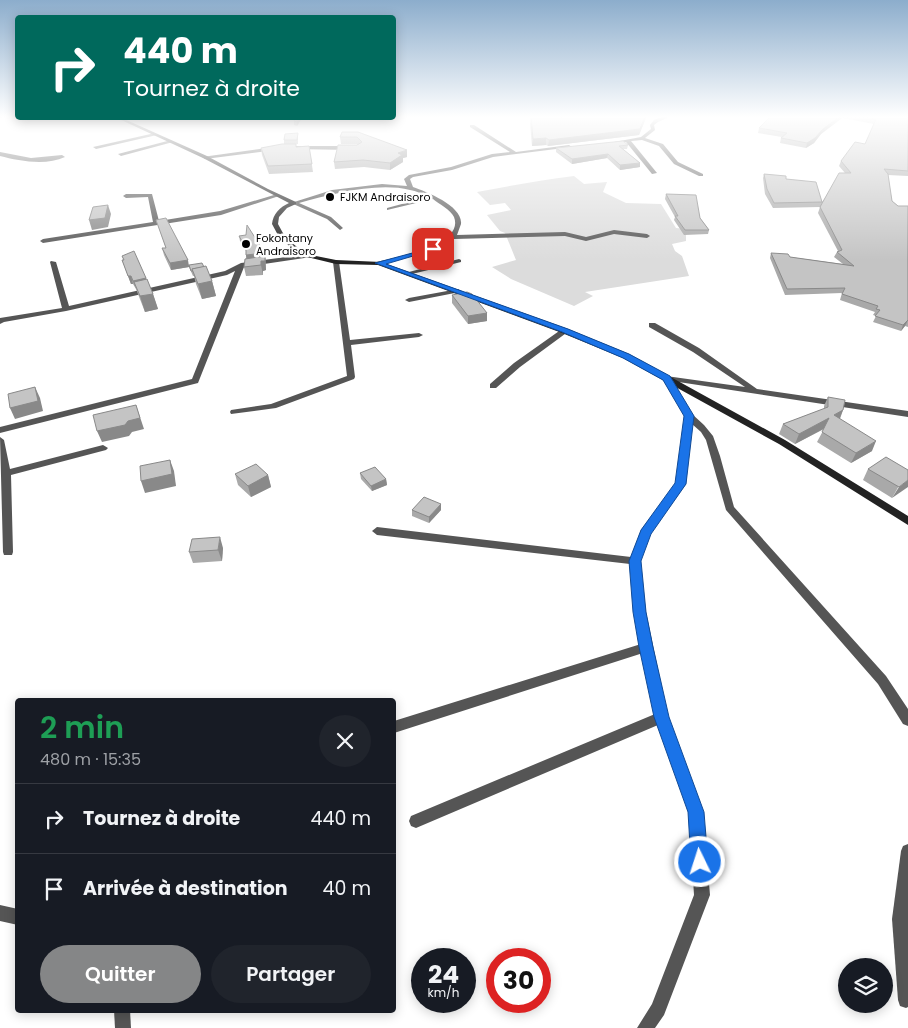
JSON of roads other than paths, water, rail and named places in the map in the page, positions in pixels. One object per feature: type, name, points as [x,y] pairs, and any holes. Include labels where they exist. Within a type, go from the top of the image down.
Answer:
[{"type":"street","points":[[218,164],[276,196],[329,218],[340,228]]},
{"type":"street","points":[[411,188],[407,179],[411,176],[465,164]]},
{"type":"street","points":[[646,164],[654,174]]},
{"type":"street","points":[[678,164],[701,176]]},
{"type":"street","points":[[453,237],[458,223],[456,214],[434,197],[411,188],[382,186],[332,192],[294,203],[285,208],[276,217],[276,224],[281,236],[289,244],[310,256],[336,262],[379,263],[433,249],[453,237],[565,234],[586,239],[614,232],[647,236]]},
{"type":"street","points":[[126,196],[150,195],[156,223]]},
{"type":"street","points":[[44,240],[221,213],[276,196]]},
{"type":"street","points":[[390,209],[434,197]]},
{"type":"street","points":[[0,322],[1,320],[66,309],[227,273],[241,265],[310,256]]},
{"type":"street","points":[[408,273],[459,261]]},
{"type":"street","points":[[53,262],[66,309]]},
{"type":"street","points":[[234,412],[273,406],[351,377],[336,262]]},
{"type":"street","points":[[379,263],[565,331],[618,353],[782,442],[908,521]]},
{"type":"street","points":[[0,430],[195,381],[241,265]]},
{"type":"street","points":[[409,300],[458,291]]},
{"type":"street","points":[[652,325],[696,350],[756,391]]},
{"type":"street","points":[[493,386],[517,365],[565,331]]},
{"type":"street","points":[[346,343],[418,335]]},
{"type":"street","points":[[666,378],[908,414]]},
{"type":"street","points":[[666,378],[689,416],[702,428],[710,439],[730,508],[882,680],[908,720]]},
{"type":"street","points":[[644,1028],[658,1009],[702,895],[696,812],[662,717],[646,647],[640,612],[635,561],[645,533],[680,484],[689,416]]},
{"type":"street","points":[[0,440],[8,552]]},
{"type":"street","points":[[3,474],[103,448]]},
{"type":"street","points":[[377,531],[635,561]]},
{"type":"street","points":[[396,726],[646,647]]},
{"type":"street","points":[[416,821],[662,717]]},
{"type":"street","points":[[906,1000],[900,919],[908,851]]},
{"type":"street","points":[[0,913],[15,916]]},
{"type":"street","points":[[122,1013],[123,1028]]},
{"type":"place","name":"FJKM Andraisoro","points":[[330,197]]},
{"type":"place","name":"Fokontany Andraisoro","points":[[246,244]]}]
